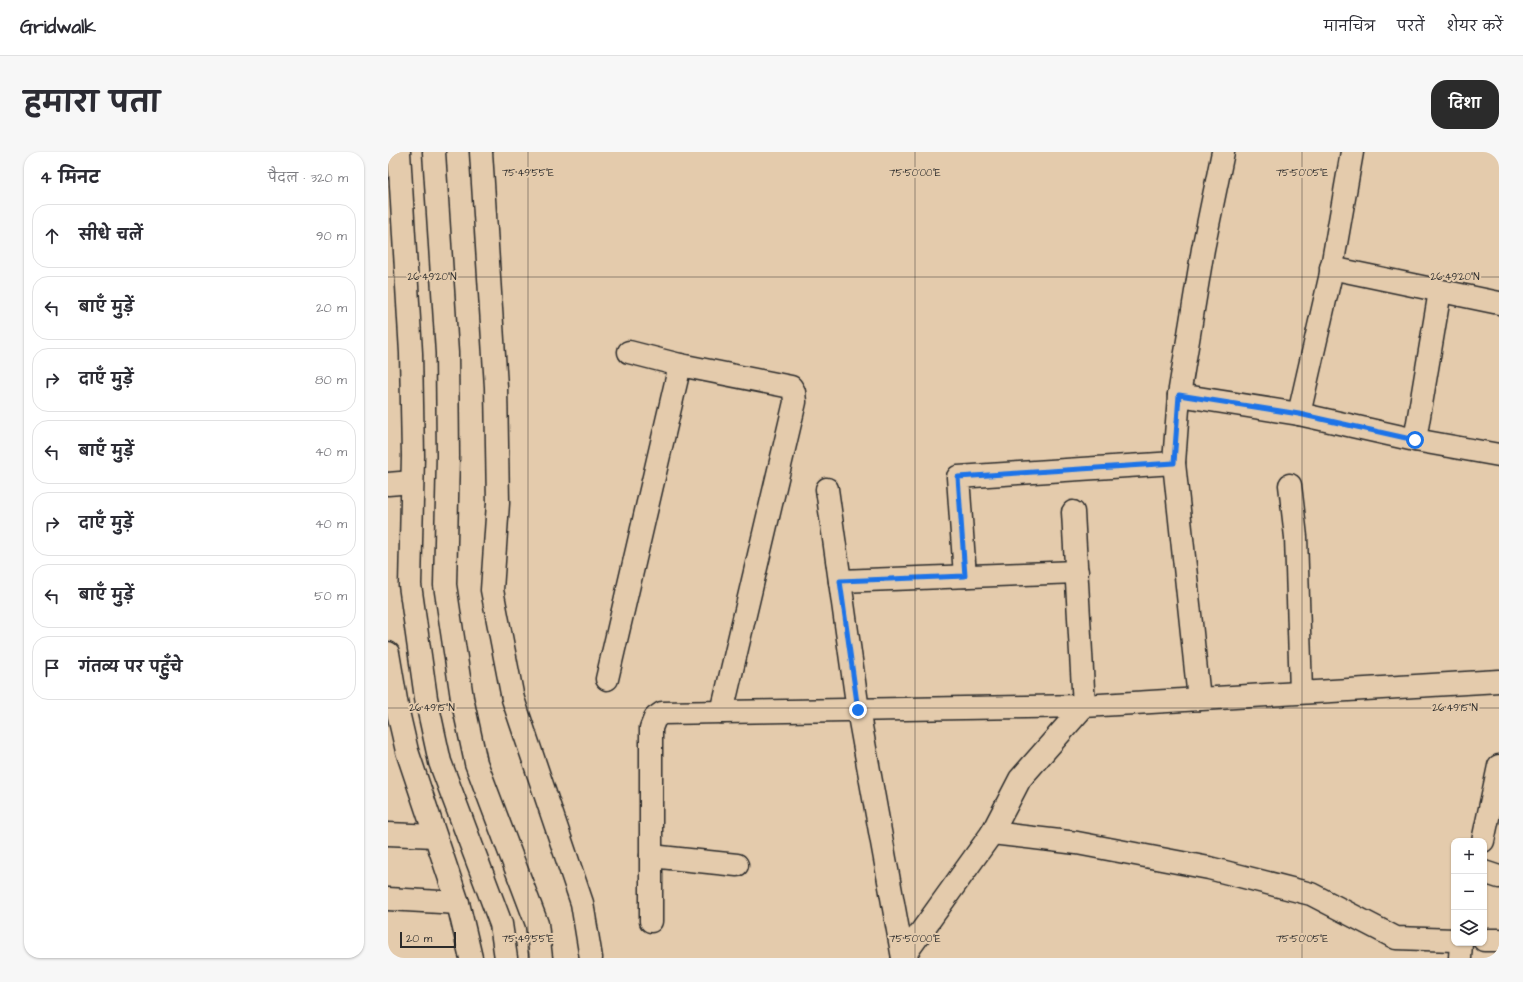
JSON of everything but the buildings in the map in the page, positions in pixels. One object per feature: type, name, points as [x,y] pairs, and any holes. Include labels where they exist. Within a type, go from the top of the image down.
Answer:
[{"type":"street","points":[[398,152],[411,353],[412,482],[410,585],[431,718],[440,762],[501,924],[506,958]]},
{"type":"street","points":[[434,152],[447,353],[448,456],[445,585],[462,698],[476,763],[537,924],[542,958]]},
{"type":"street","points":[[481,152],[496,387],[498,503],[492,590],[512,699],[582,903],[591,958]]},
{"type":"street","points":[[1199,699],[1174,463],[1179,395],[1203,249],[1223,152]]},
{"type":"street","points":[[1299,414],[1331,268],[1352,152]]},
{"type":"street","points":[[1331,268],[1499,303]]},
{"type":"street","points":[[1415,440],[1440,290]]},
{"type":"street","points":[[630,352],[680,365],[791,387],[794,392],[795,402],[722,712]]},
{"type":"street","points":[[607,679],[680,365]]},
{"type":"street","points":[[1179,395],[1299,414],[1415,440],[1499,455]]},
{"type":"street","points":[[965,576],[958,477],[1174,463]]},
{"type":"street","points":[[388,484],[412,482]]},
{"type":"street","points":[[1290,485],[1296,537],[1301,692]]},
{"type":"street","points":[[827,490],[858,710],[903,957]]},
{"type":"street","points":[[903,957],[992,833],[1020,779],[1084,706],[1073,512]]},
{"type":"street","points":[[840,581],[1077,572]]},
{"type":"street","points":[[388,654],[396,715],[434,836],[458,903],[471,958]]},
{"type":"street","points":[[651,921],[651,728],[655,718],[662,713],[1084,706],[1499,680]]},
{"type":"street","points":[[396,715],[431,718]]},
{"type":"street","points":[[1484,838],[1499,766]]},
{"type":"street","points":[[992,833],[1077,843],[1209,868],[1311,894],[1396,938],[1451,940]]},
{"type":"street","points":[[388,834],[434,836]]},
{"type":"street","points":[[651,856],[737,865]]},
{"type":"street","points":[[1487,873],[1499,877]]},
{"type":"street","points":[[388,899],[458,903]]},
{"type":"street","points":[[1487,940],[1499,940]]},
{"type":"street","points":[[1460,958],[1462,946]]},
{"type":"route","points":[[858,710],[840,581],[965,576],[958,477],[1174,463],[1179,395],[1299,414],[1415,440]]}]
